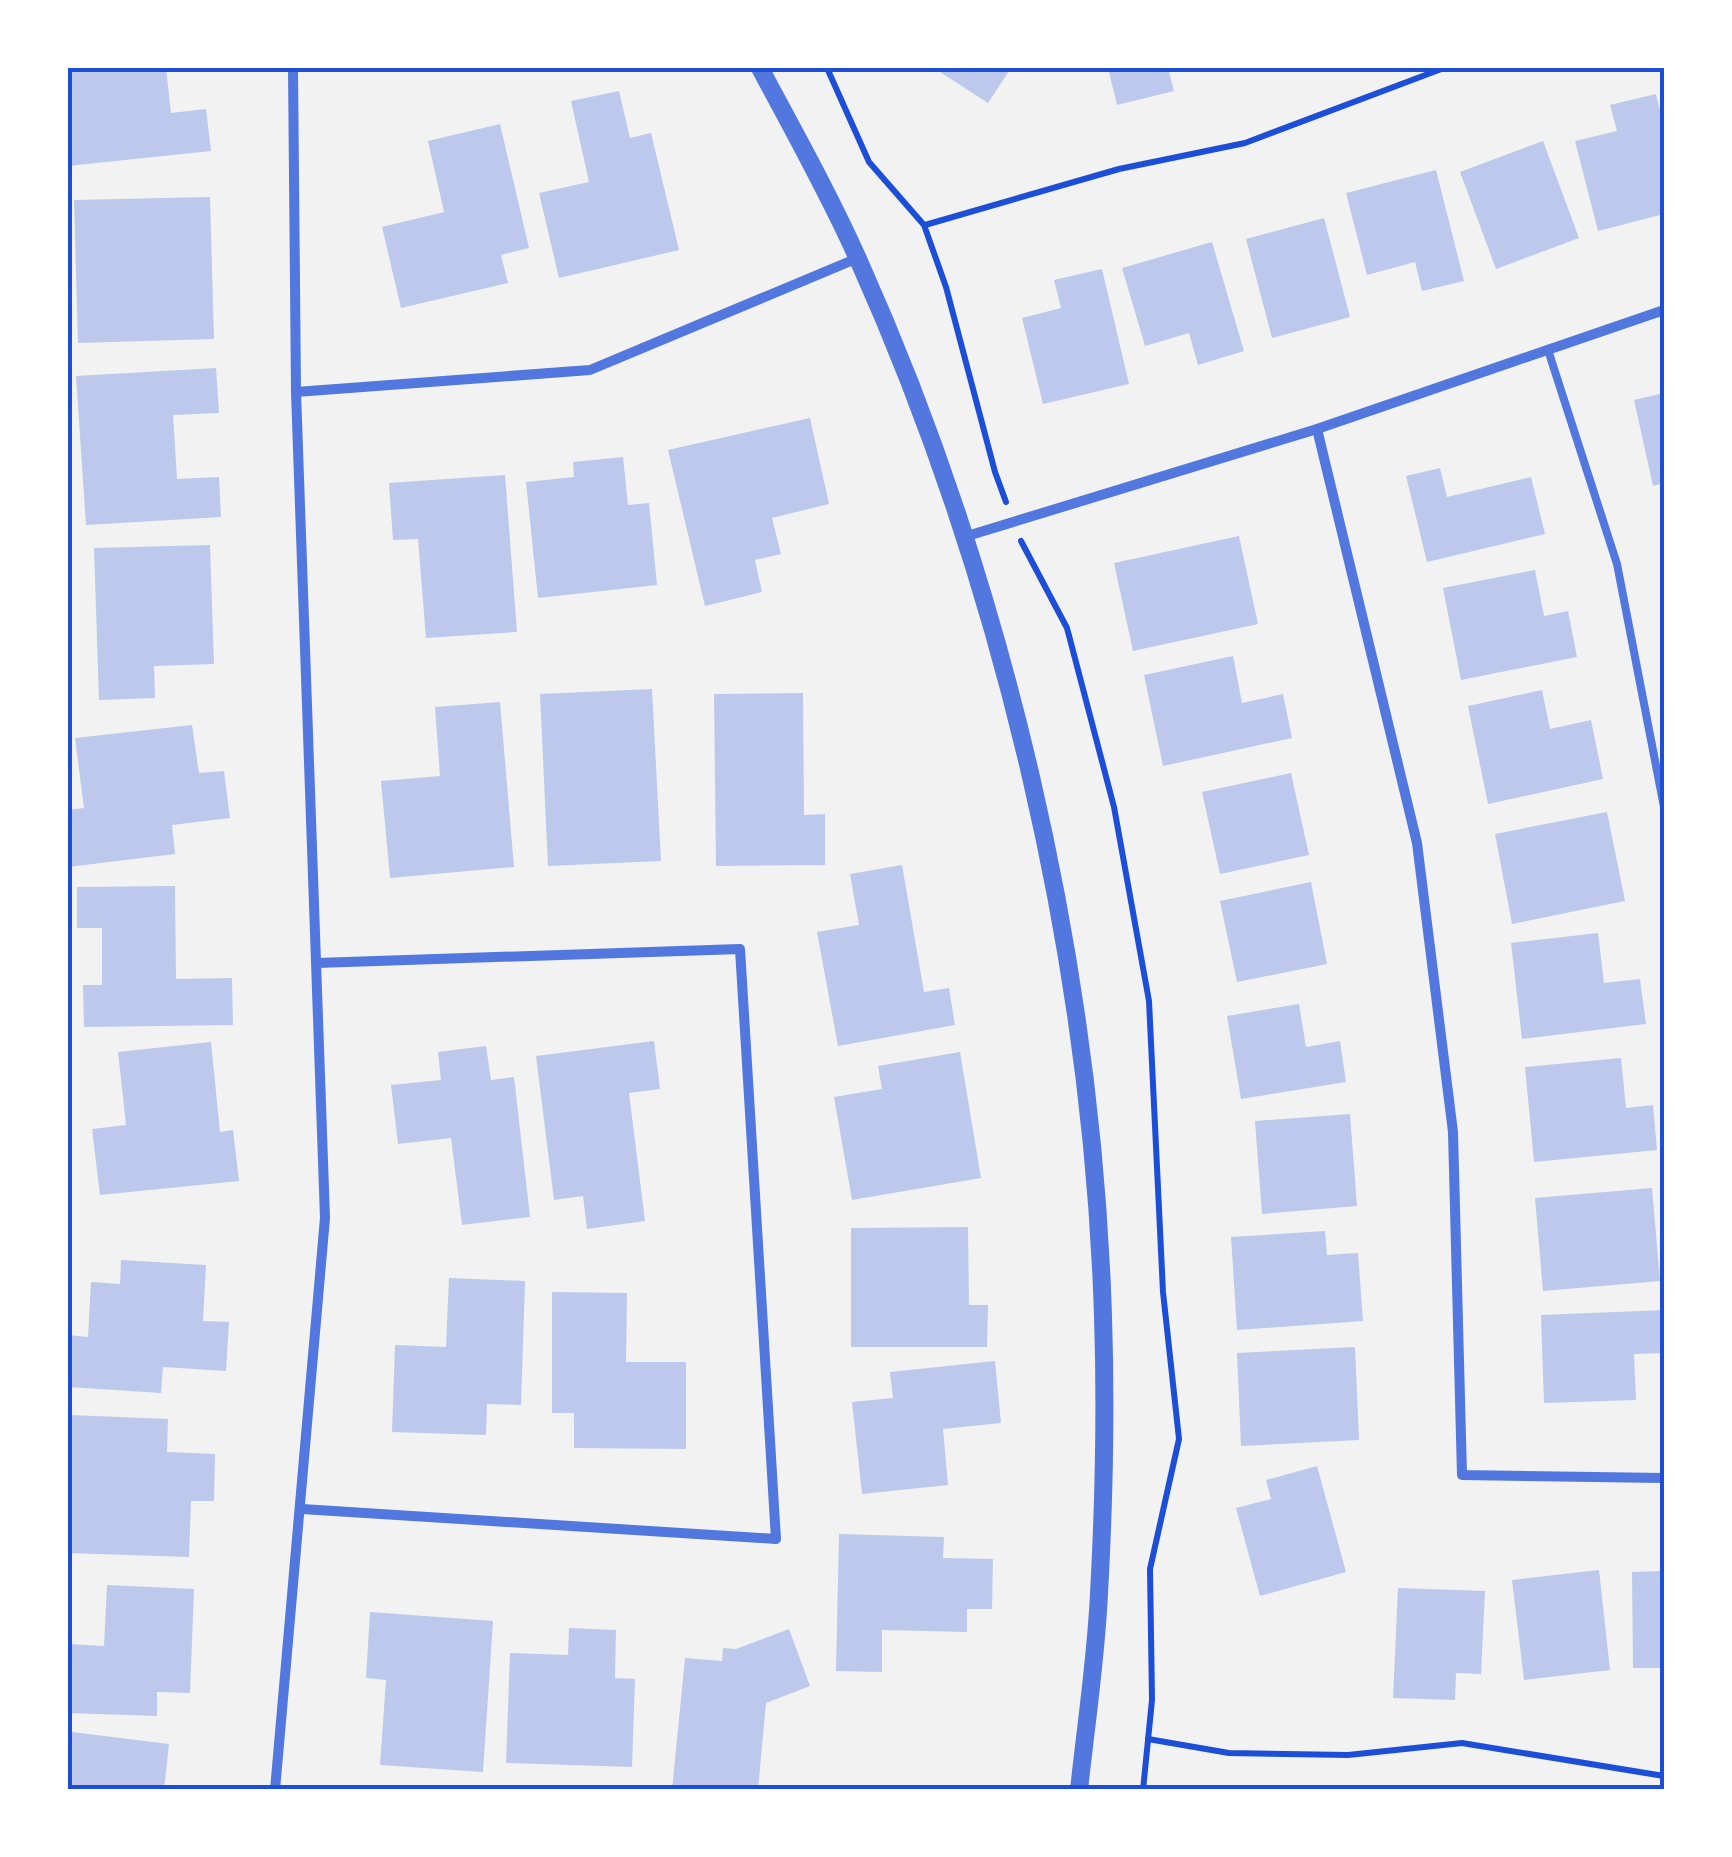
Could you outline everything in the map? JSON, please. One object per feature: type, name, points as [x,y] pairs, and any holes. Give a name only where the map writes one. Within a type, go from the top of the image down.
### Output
[{"type":"street","points":[[275,1790],[325,1218],[296,392],[293,68]]},
{"type":"street","points":[[760,68],[858,258],[915,400],[964,536],[1015,715],[1051,864],[1094,1164],[1103,1316],[1099,1596],[1079,1790]]},
{"type":"street","points":[[296,392],[590,370],[858,258]]},
{"type":"street","points":[[964,536],[1317,429],[1664,310]]},
{"type":"street","points":[[1317,429],[1418,843],[1453,1132],[1462,1475],[1664,1478]]},
{"type":"street","points":[[302,1509],[776,1539],[740,949],[318,963]]},
{"type":"lane","points":[[1548,350],[1617,564],[1664,807]]},
{"type":"path","points":[[924,225],[1119,169],[1244,142],[1444,68]]},
{"type":"path","points":[[1148,1739],[1229,1754],[1348,1755],[1462,1742],[1664,1776]]},
{"type":"building","points":[[68,68],[166,68],[171,113],[206,109],[211,151],[68,166]]},
{"type":"building","points":[[934,68],[1011,68],[988,103]]},
{"type":"building","points":[[1108,68],[1168,68],[1174,91],[1117,105]]},
{"type":"building","points":[[619,91],[630,138],[651,133],[679,250],[559,278],[539,193],[589,182],[571,101]]},
{"type":"building","points":[[1656,94],[1664,128],[1664,214],[1598,231],[1575,141],[1617,131],[1610,105]]},
{"type":"building","points":[[500,124],[529,248],[501,255],[508,283],[401,308],[382,227],[444,212],[428,141]]},
{"type":"building","points":[[1543,141],[1579,238],[1496,269],[1460,172]]},
{"type":"building","points":[[1436,170],[1464,281],[1422,291],[1415,262],[1367,275],[1346,193]]},
{"type":"building","points":[[210,197],[214,339],[78,343],[74,200]]},
{"type":"building","points":[[1324,218],[1350,317],[1272,338],[1246,239]]},
{"type":"building","points":[[1212,242],[1244,351],[1198,365],[1189,333],[1145,346],[1122,268]]},
{"type":"building","points":[[1102,269],[1129,384],[1043,404],[1022,318],[1061,308],[1054,280]]},
{"type":"building","points":[[216,368],[219,413],[173,415],[177,479],[219,477],[221,517],[86,525],[76,376]]},
{"type":"building","points":[[1664,393],[1664,483],[1653,486],[1634,400]]},
{"type":"building","points":[[810,418],[829,504],[772,518],[781,554],[755,560],[762,592],[705,606],[668,450]]},
{"type":"building","points":[[623,457],[628,505],[649,503],[657,585],[538,598],[526,482],[574,477],[573,462]]},
{"type":"building","points":[[1440,468],[1447,497],[1531,477],[1545,534],[1427,562],[1406,476]]},
{"type":"building","points":[[505,475],[517,632],[426,638],[418,539],[393,540],[389,483]]},
{"type":"building","points":[[1239,536],[1258,624],[1133,651],[1114,563]]},
{"type":"building","points":[[210,545],[214,664],[154,666],[155,698],[99,700],[94,548]]},
{"type":"building","points":[[1535,570],[1544,616],[1568,611],[1577,657],[1461,680],[1443,588]]},
{"type":"building","points":[[1233,656],[1242,703],[1283,694],[1292,738],[1163,766],[1144,675]]},
{"type":"building","points":[[652,689],[661,861],[548,866],[540,694]]},
{"type":"building","points":[[1542,690],[1550,729],[1591,720],[1603,779],[1488,804],[1468,706]]},
{"type":"building","points":[[803,693],[804,815],[825,814],[825,865],[716,866],[714,694]]},
{"type":"building","points":[[500,702],[514,867],[390,878],[381,781],[440,776],[435,707]]},
{"type":"building","points":[[192,725],[199,773],[224,771],[230,818],[172,825],[175,854],[68,867],[68,810],[84,808],[75,738]]},
{"type":"building","points":[[1291,773],[1309,855],[1220,874],[1202,792]]},
{"type":"building","points":[[1607,812],[1625,901],[1512,924],[1495,834]]},
{"type":"building","points":[[902,865],[924,992],[949,988],[955,1025],[838,1046],[817,932],[859,925],[850,874]]},
{"type":"building","points":[[1311,882],[1327,964],[1237,982],[1220,901]]},
{"type":"building","points":[[175,886],[176,979],[232,978],[233,1025],[84,1027],[83,985],[102,985],[102,928],[77,928],[77,887]]},
{"type":"building","points":[[1598,933],[1604,983],[1640,979],[1646,1024],[1522,1039],[1511,943]]},
{"type":"building","points":[[1299,1004],[1306,1047],[1340,1041],[1346,1082],[1241,1099],[1227,1016]]},
{"type":"building","points":[[654,1041],[660,1089],[629,1093],[645,1221],[587,1229],[583,1196],[554,1200],[536,1056]]},
{"type":"building","points":[[211,1042],[220,1132],[233,1130],[239,1181],[100,1195],[92,1129],[126,1125],[118,1052]]},
{"type":"building","points":[[486,1046],[491,1080],[514,1077],[530,1217],[462,1225],[451,1138],[398,1144],[391,1085],[441,1080],[438,1052]]},
{"type":"building","points":[[960,1052],[981,1178],[852,1200],[834,1097],[882,1089],[878,1066]]},
{"type":"building","points":[[1621,1058],[1626,1108],[1653,1105],[1657,1150],[1534,1162],[1525,1067]]},
{"type":"building","points":[[1350,1114],[1357,1206],[1262,1214],[1255,1121]]},
{"type":"building","points":[[1652,1188],[1660,1281],[1543,1291],[1535,1198]]},
{"type":"building","points":[[968,1227],[969,1305],[988,1305],[987,1347],[851,1347],[851,1228]]},
{"type":"building","points":[[1325,1231],[1327,1255],[1358,1253],[1363,1321],[1237,1330],[1231,1237]]},
{"type":"building","points":[[121,1260],[206,1265],[203,1321],[229,1322],[226,1371],[163,1367],[161,1393],[68,1387],[68,1335],[88,1337],[91,1282],[120,1284]]},
{"type":"building","points":[[449,1278],[525,1281],[521,1405],[487,1404],[486,1435],[392,1432],[395,1345],[446,1347]]},
{"type":"building","points":[[552,1292],[627,1293],[626,1362],[686,1362],[686,1449],[574,1448],[574,1413],[552,1413]]},
{"type":"building","points":[[1664,1310],[1664,1353],[1634,1354],[1636,1400],[1544,1403],[1541,1315]]},
{"type":"building","points":[[1355,1347],[1359,1440],[1241,1446],[1237,1353]]},
{"type":"building","points":[[995,1361],[1001,1423],[943,1429],[948,1485],[862,1494],[852,1402],[893,1398],[890,1372]]},
{"type":"building","points":[[70,1415],[168,1419],[167,1452],[215,1454],[214,1501],[191,1501],[189,1557],[68,1553]]},
{"type":"building","points":[[1317,1466],[1346,1572],[1260,1596],[1236,1508],[1271,1499],[1266,1480]]},
{"type":"building","points":[[839,1534],[944,1537],[943,1558],[993,1559],[992,1609],[967,1609],[967,1632],[882,1630],[882,1672],[836,1671]]},
{"type":"building","points":[[1599,1570],[1610,1670],[1524,1680],[1512,1580]]},
{"type":"building","points":[[1664,1571],[1664,1668],[1633,1668],[1632,1572]]},
{"type":"building","points":[[107,1585],[194,1589],[190,1693],[157,1692],[157,1716],[68,1713],[68,1644],[104,1646]]},
{"type":"building","points":[[1398,1588],[1485,1591],[1481,1674],[1456,1673],[1455,1700],[1393,1698]]},
{"type":"building","points":[[370,1612],[493,1621],[483,1772],[380,1765],[386,1680],[366,1678]]},
{"type":"building","points":[[569,1628],[616,1630],[615,1678],[635,1679],[632,1767],[506,1763],[510,1653],[568,1655]]},
{"type":"building","points":[[789,1629],[810,1686],[766,1703],[758,1790],[672,1790],[685,1658],[722,1661],[723,1648],[736,1649]]},
{"type":"building","points":[[72,1732],[169,1744],[164,1790],[68,1790]]}]
